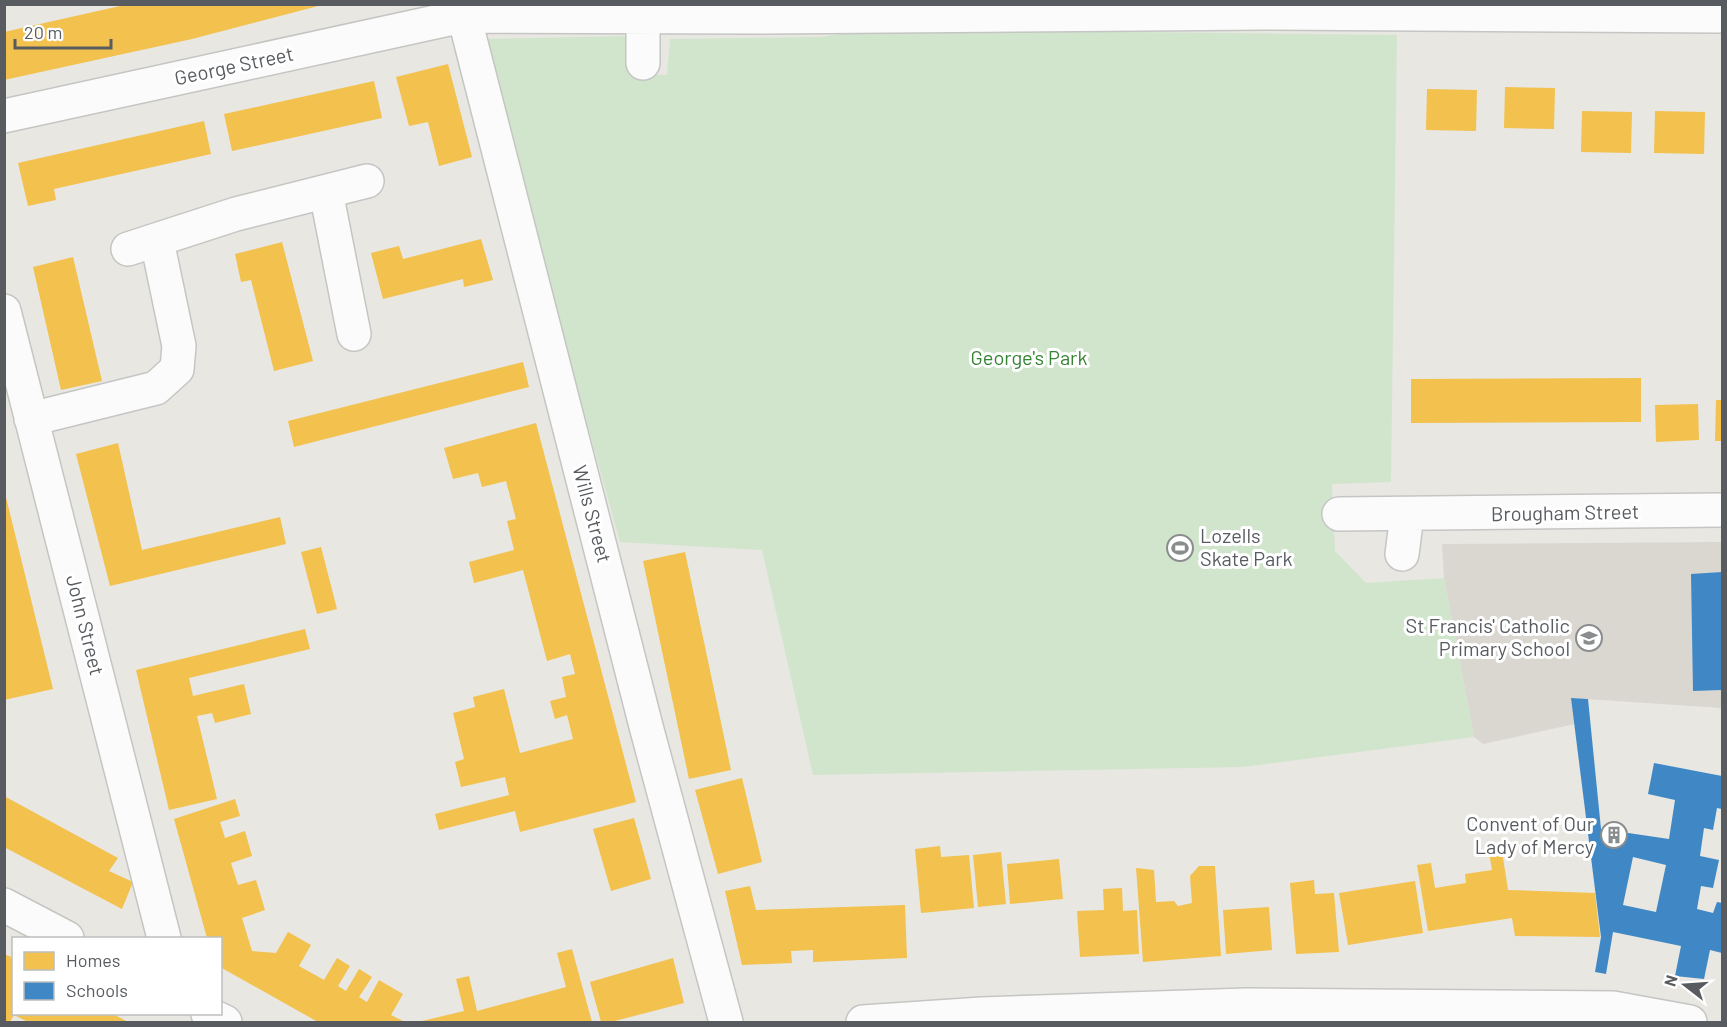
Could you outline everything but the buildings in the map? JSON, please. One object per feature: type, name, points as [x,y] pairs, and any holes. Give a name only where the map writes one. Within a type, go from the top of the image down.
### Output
[{"type":"street","name":"George Street","points":[[4,116],[462,10],[643,16],[759,11],[954,9],[1540,9],[1722,16]]},
{"type":"street","name":"Wills Street","points":[[462,10],[646,730],[726,1023]]},
{"type":"street","points":[[643,16],[643,63]]},
{"type":"street","points":[[31,419],[156,388],[177,369],[179,346],[142,245],[236,214],[367,180]]},
{"type":"street","points":[[326,192],[354,334]]},
{"type":"street","name":"John Street","points":[[4,311],[163,937]]},
{"type":"street","name":"Brougham Street","points":[[1339,514],[1722,510]]},
{"type":"street","points":[[1402,554],[1407,515]]},
{"type":"street","points":[[4,905],[63,937]]},
{"type":"street","points":[[863,1023],[994,1014],[1246,1005],[1318,1014],[1613,1008],[1690,1023]]},
{"type":"street","points":[[210,1015],[225,1023]]},
{"type":"shaded area","name":"St Francis' Catholic Primary School","points":[[1722,542],[1722,708],[1571,698],[1575,724],[1483,744],[1474,737],[1444,578],[1442,544]]},
{"type":"green space","name":"George's Park","points":[[869,29],[1397,35],[1391,482],[1332,484],[1335,551],[1366,583],[1444,578],[1474,737],[1243,767],[813,775],[762,550],[620,542],[480,39],[626,36],[629,75],[667,75],[670,39],[821,37]]},
{"type":"place","name":"Lozells Skate Park","points":[[1180,548]]},
{"type":"place","name":"St Francis' Catholic Primary School","points":[[1589,638]]},
{"type":"place","name":"Convent of Our Lady of Mercy","points":[[1614,835]]}]
